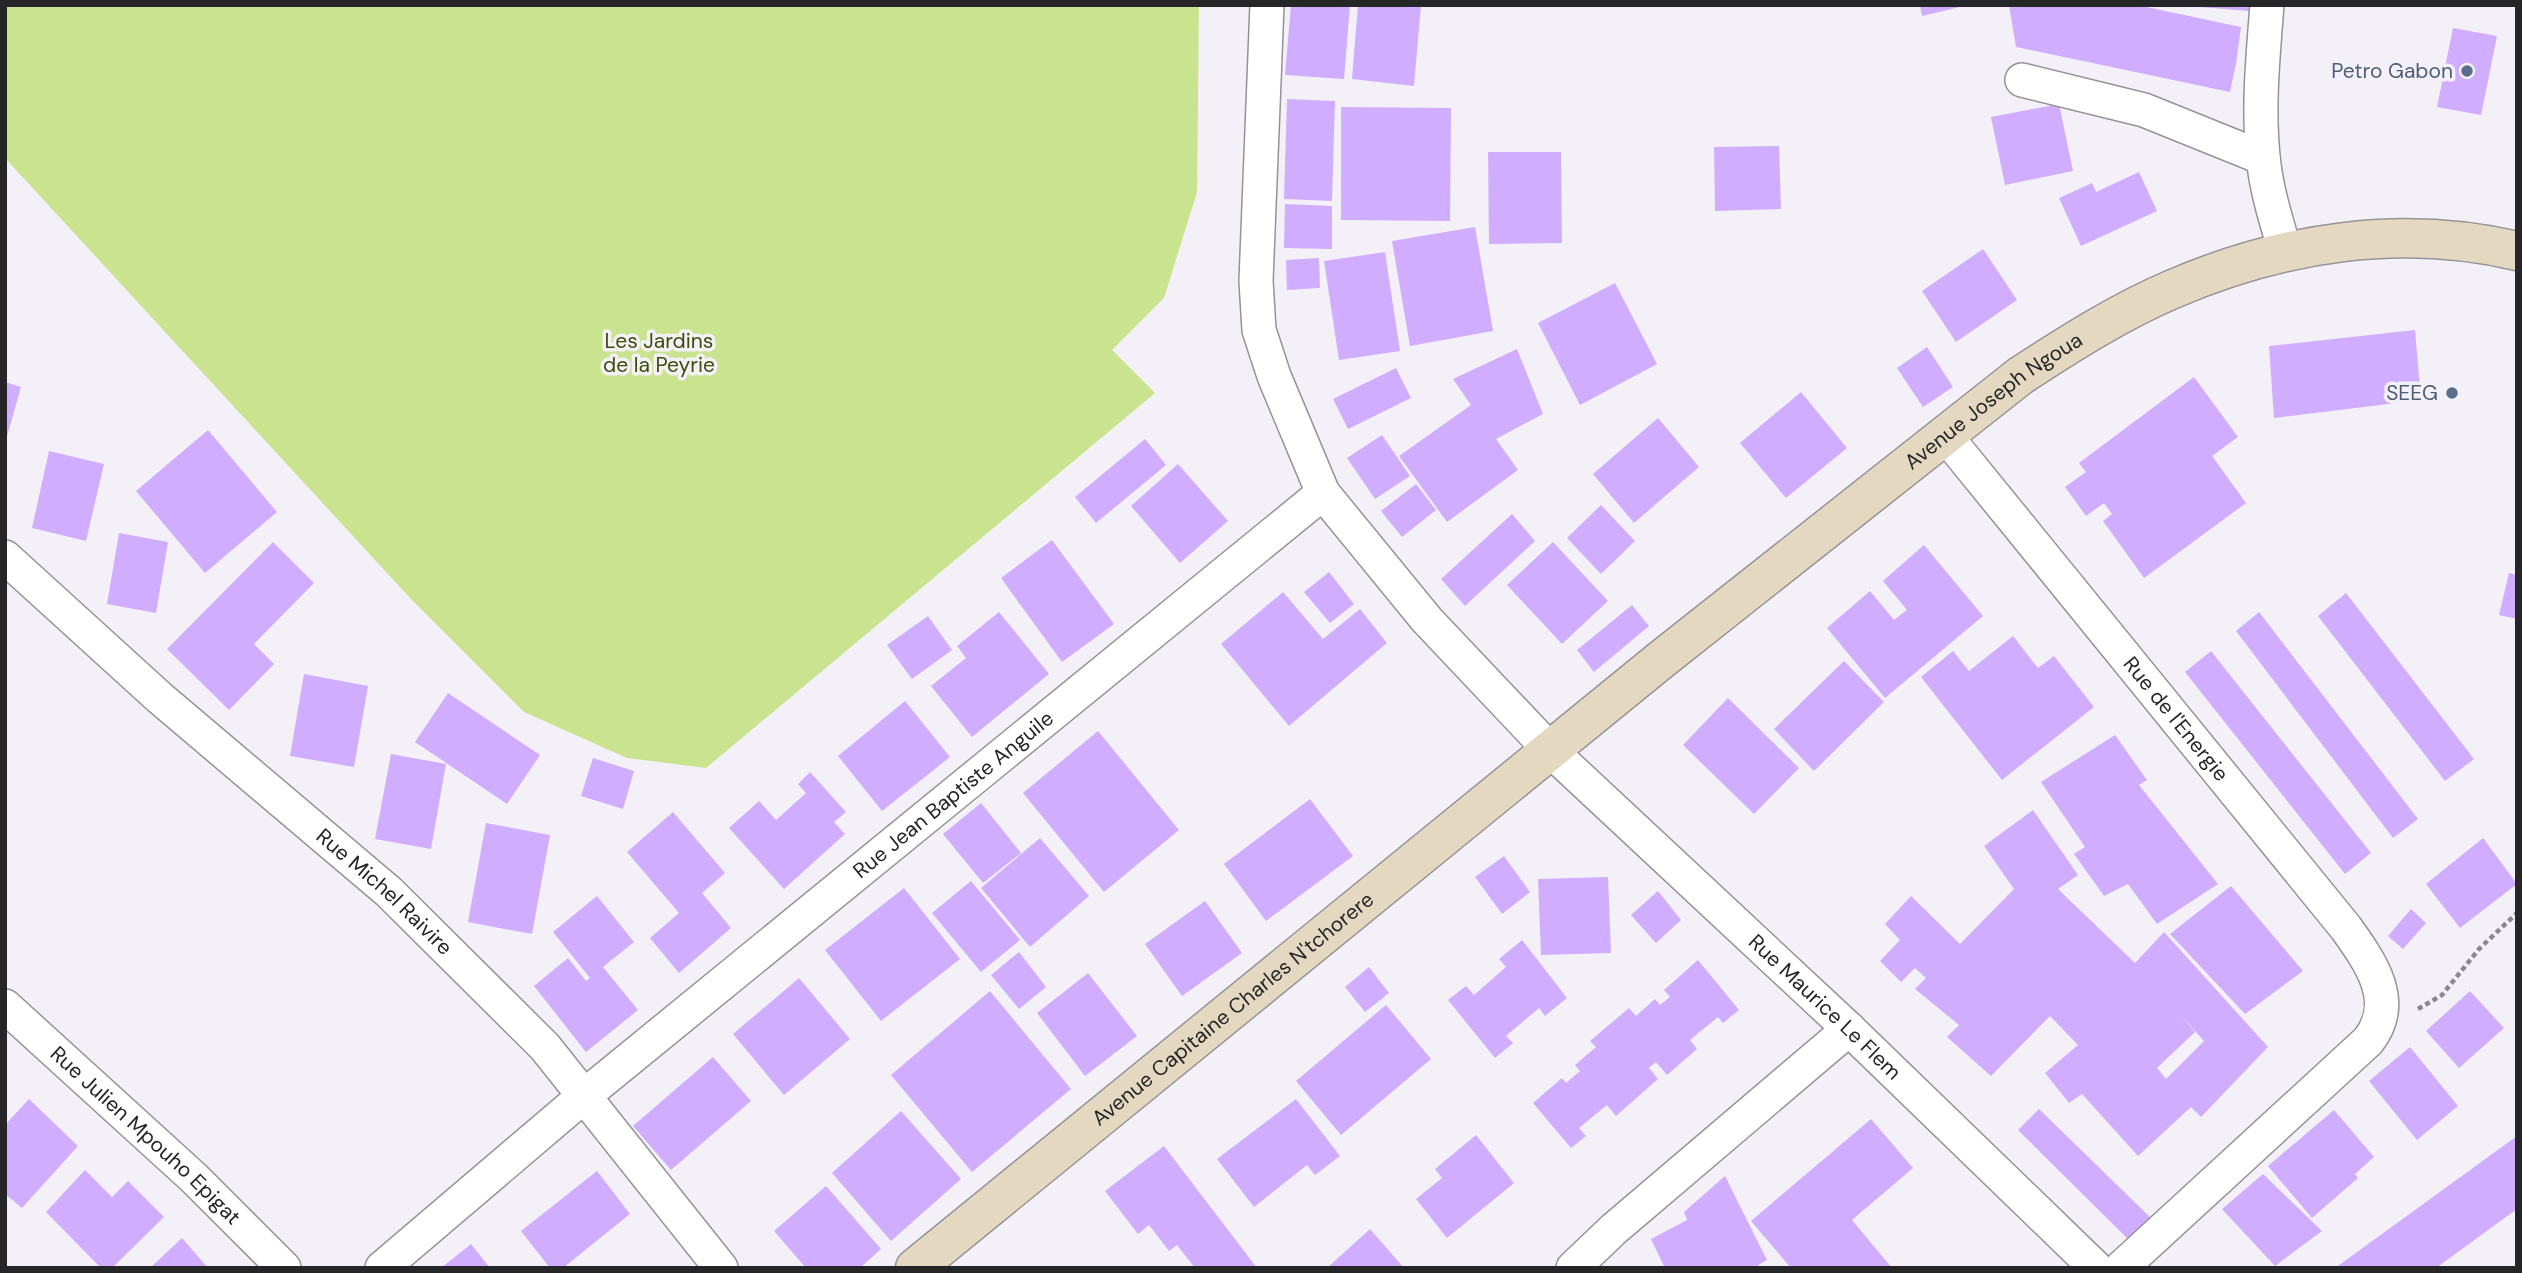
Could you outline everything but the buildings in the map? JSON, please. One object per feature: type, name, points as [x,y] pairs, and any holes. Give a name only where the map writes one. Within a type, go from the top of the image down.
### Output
[{"type":"main road","name":"Avenue Joseph Ngoua","points":[[1550,750],[2020,376],[2116,317],[2173,289],[2285,251],[2387,238],[2427,238],[2517,251]]},
{"type":"main road","name":"Avenue Capitaine Charles N'tchorere","points":[[915,1268],[1550,750]]},
{"type":"street","name":"Rue Maurice Le Flem","points":[[1267,5],[1256,281],[1259,330],[1273,376],[1323,493],[1427,620],[1550,750],[1849,1029],[2096,1268]]},
{"type":"street","points":[[2267,5],[2260,100],[2263,158],[2269,195],[2285,251]]},
{"type":"street","points":[[2022,80],[2144,110],[2263,158]]},
{"type":"street","name":"Rue de l'Energie","points":[[1945,435],[2346,928],[2362,950],[2381,990],[2383,1015]]},
{"type":"street","name":"Rue Jean Baptiste Anguile","points":[[382,1268],[584,1096],[1323,493]]},
{"type":"street","name":"Rue Michel Raivire","points":[[5,557],[160,698],[389,892],[545,1047],[720,1268]]},
{"type":"street","name":"Rue Julien Mpouho Epigat","points":[[5,1006],[194,1178],[284,1268]]},
{"type":"street","points":[[2120,1268],[2368,1041],[2377,1030],[2383,1015]]},
{"type":"street","points":[[1573,1268],[1605,1255],[1849,1029]]},
{"type":"path","points":[[2383,1015],[2409,1013],[2442,995],[2479,949],[2517,913]]},
{"type":"green space","name":"Les Jardins de la Peyrie","points":[[5,5],[1199,5],[1197,192],[1164,298],[1112,350],[1155,393],[706,768],[627,758],[524,712],[410,598],[5,158]]},
{"type":"place","name":"Petro Gabon","points":[[2467,71]]},
{"type":"place","name":"SEEG","points":[[2452,393]]}]
